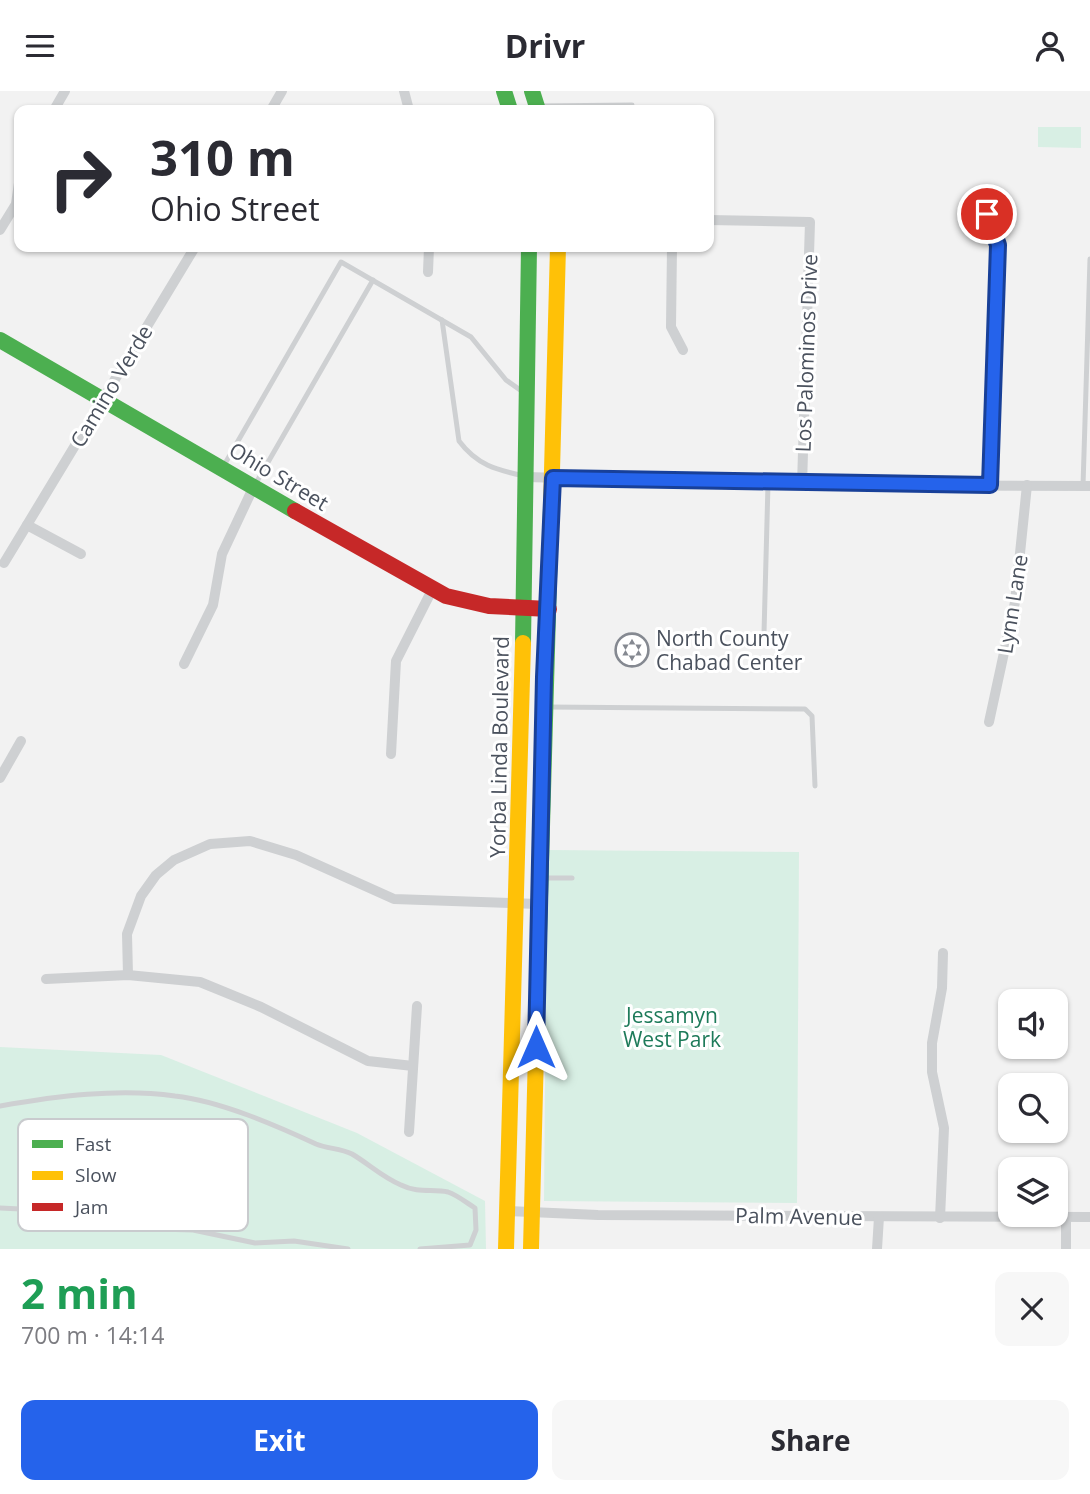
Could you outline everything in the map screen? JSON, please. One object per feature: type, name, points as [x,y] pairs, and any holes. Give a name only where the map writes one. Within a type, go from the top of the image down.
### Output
[{"type":"main road","name":"Yorba Linda Boulevard","points":[[506,1249],[529,395],[529,252]]},
{"type":"main road","name":"Yorba Linda Boulevard","points":[[531,1249],[558,252]]},
{"type":"main road","name":"Ohio Street","points":[[0,341],[223,467],[432,590],[453,600],[481,607],[549,609]]},
{"type":"street","points":[[0,230],[14,207]]},
{"type":"street","points":[[987,214],[998,245],[990,485]]},
{"type":"street","name":"Los Palominos Drive","points":[[714,220],[810,222],[802,485]]},
{"type":"street","name":"Camino Verde","points":[[4,563],[192,252]]},
{"type":"street","points":[[428,272],[429,252]]},
{"type":"street","points":[[672,252],[671,327],[682,350]]},
{"type":"street","points":[[527,477],[802,485],[1087,486]]},
{"type":"street","name":"Lynn Lane","points":[[989,722],[1016,602],[1027,485]]},
{"type":"street","points":[[184,664],[213,605],[222,554],[254,486]]},
{"type":"street","points":[[27,525],[82,554]]},
{"type":"street","points":[[391,754],[396,661],[432,590]]},
{"type":"street","points":[[0,778],[22,741]]},
{"type":"street","points":[[128,975],[127,934],[141,896],[156,875],[174,860],[209,844],[250,841],[296,855],[394,899],[539,904]]},
{"type":"street","points":[[940,1217],[944,1128],[932,1072],[932,1043],[942,988],[943,953]]},
{"type":"street","points":[[46,979],[128,975],[200,982],[261,1007],[368,1061],[413,1066]]},
{"type":"street","points":[[410,1132],[417,1006]]},
{"type":"street","name":"Palm Avenue","points":[[508,1211],[598,1215],[998,1217]]},
{"type":"street","points":[[877,1249],[879,1217]]},
{"type":"street","name":"Palm Avenue","points":[[1068,1217],[1090,1217]]},
{"type":"street","points":[[1066,1227],[1066,1249]]},
{"type":"lane","points":[[536,102],[632,105]]},
{"type":"lane","points":[[1087,486],[1090,259]]},
{"type":"lane","points":[[223,467],[341,262],[471,337],[506,380],[529,395]]},
{"type":"lane","points":[[254,486],[373,280]]},
{"type":"lane","points":[[442,320],[459,441],[471,457],[483,465],[527,477]]},
{"type":"lane","points":[[764,633],[768,484]]},
{"type":"lane","points":[[544,707],[805,709],[812,716],[815,786]]},
{"type":"lane","points":[[540,878],[572,878]]},
{"type":"lane","points":[[0,1106],[38,1099],[146,1093],[178,1096],[207,1103],[290,1132],[325,1148],[341,1149],[381,1176],[407,1188],[429,1193],[447,1191],[475,1208],[476,1230],[470,1245],[420,1249]]},
{"type":"lane","points":[[0,1208],[18,1209]]},
{"type":"lane","points":[[198,1231],[255,1243],[294,1241],[348,1249]]},
{"type":"green space","points":[[1038,127],[1081,127],[1081,148],[1038,147]]},
{"type":"green space","name":"Jessamyn West Park","points":[[547,850],[799,852],[797,1203],[544,1201]]},
{"type":"green space","points":[[0,1047],[161,1055],[357,1133],[485,1201],[486,1249],[0,1249]]},
{"type":"traffic: fast","points":[[504,91],[508,105]]},
{"type":"traffic: fast","points":[[532,91],[536,105]]},
{"type":"traffic: fast","points":[[523,643],[529,252]]},
{"type":"traffic: fast","points":[[0,340],[295,511]]},
{"type":"traffic: fast","points":[[539,933],[551,508]]},
{"type":"traffic: slow","points":[[551,508],[558,252]]},
{"type":"traffic: slow","points":[[506,1249],[523,643]]},
{"type":"traffic: slow","points":[[531,1249],[539,933]]},
{"type":"traffic: jam","points":[[295,511],[446,596],[489,606],[549,609]]},
{"type":"place","name":"North County Chabad Center","points":[[632,650]]},
{"type":"route","points":[[536,1047],[544,677],[553,478],[802,485],[990,485],[998,245],[987,214]]}]
